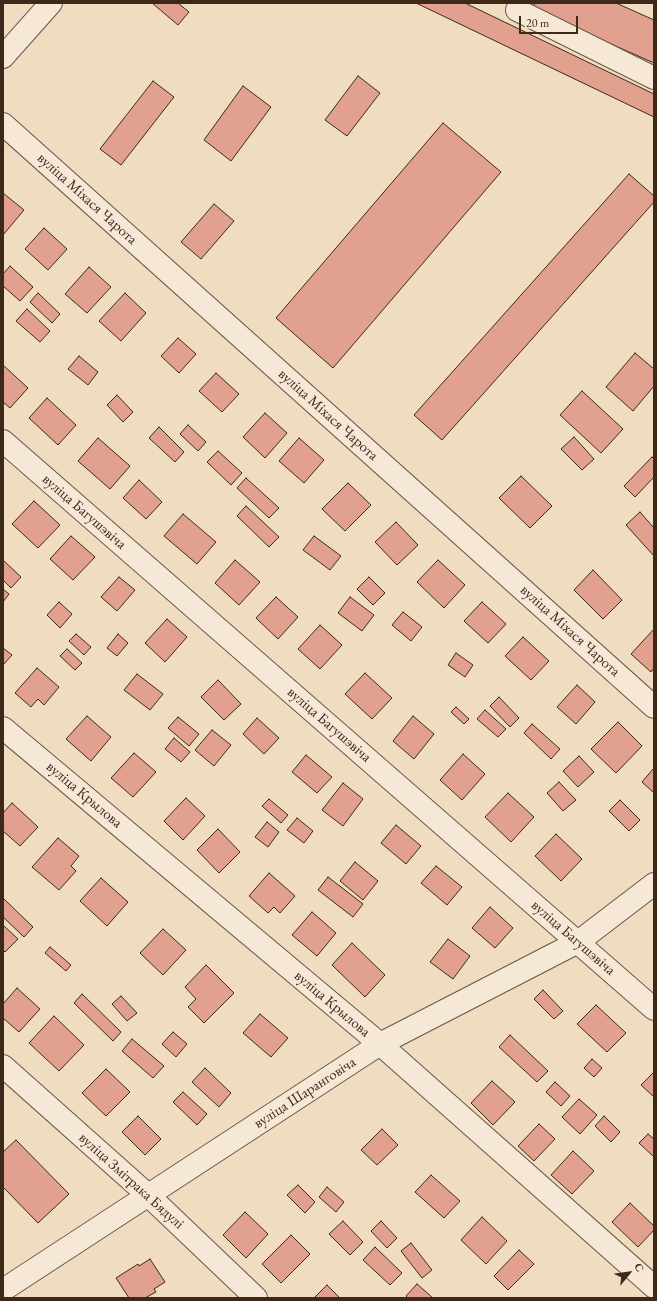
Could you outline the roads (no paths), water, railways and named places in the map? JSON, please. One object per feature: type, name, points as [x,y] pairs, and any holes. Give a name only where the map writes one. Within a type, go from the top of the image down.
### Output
[{"type":"street","points":[[3,57],[51,3]]},
{"type":"street","points":[[513,5],[654,78]]},
{"type":"street","name":"вуліца Міхася Чарота","points":[[3,124],[654,707]]},
{"type":"street","name":"вуліца Багушэвіча","points":[[3,441],[654,1009]]},
{"type":"street","name":"вуліца Крылова","points":[[3,728],[380,1044],[654,1287]]},
{"type":"street","name":"вуліца Шаранговіча","points":[[3,1290],[380,1044],[578,942],[654,884]]},
{"type":"street","name":"вуліца Змітрака Бядулі","points":[[3,1066],[149,1196],[256,1298]]}]
